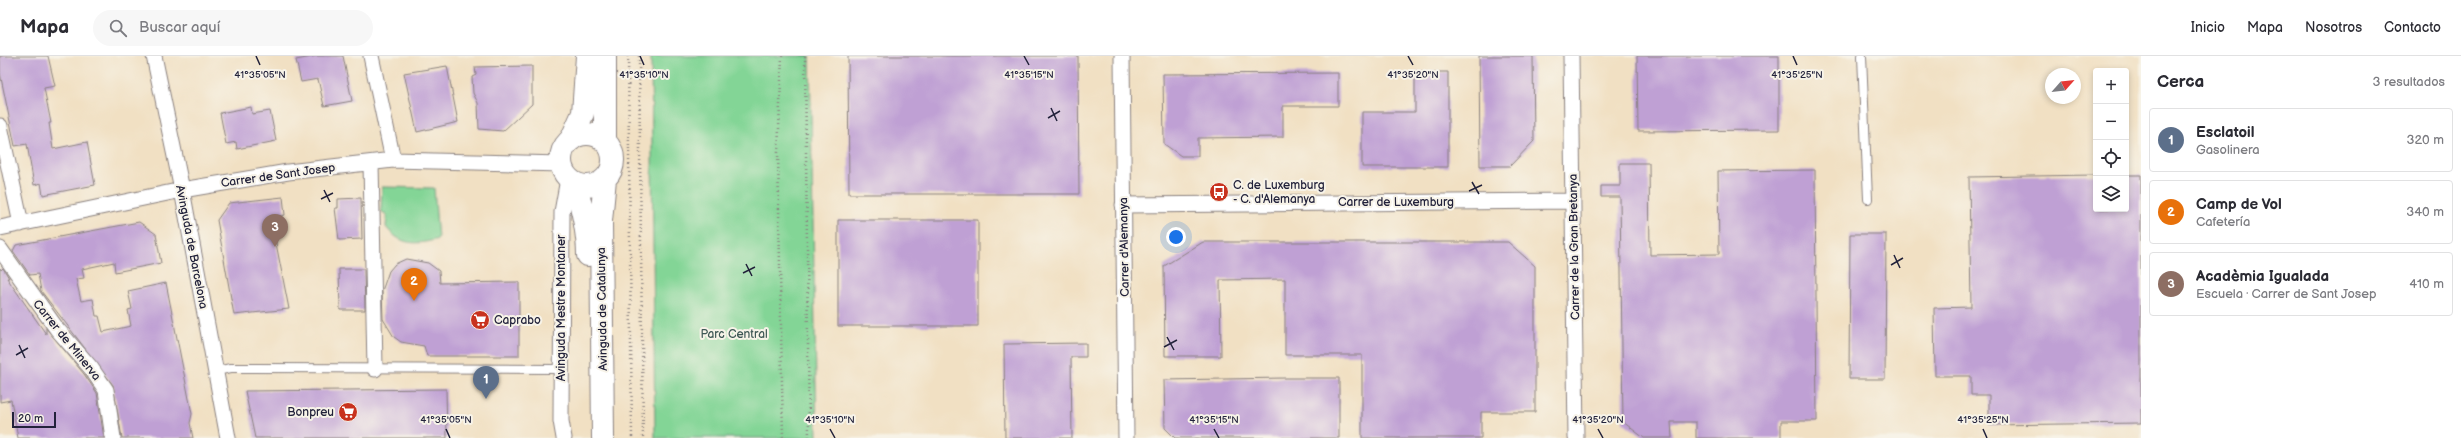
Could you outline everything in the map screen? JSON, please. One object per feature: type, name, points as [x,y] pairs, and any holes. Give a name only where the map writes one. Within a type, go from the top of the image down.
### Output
[{"type":"street","name":"Avinguda de Barcelona","points":[[154,56],[182,190],[228,438]]},
{"type":"street","points":[[371,56],[393,160]]},
{"type":"street","points":[[576,56],[586,82]]},
{"type":"street","points":[[571,140],[583,113],[587,56]]},
{"type":"street","points":[[605,56],[605,142]]},
{"type":"street","name":"Carrer d'Alemanya","points":[[1122,56],[1126,438]]},
{"type":"street","name":"Carrer de la Gran Bretanya","points":[[1571,56],[1576,438]]},
{"type":"street","points":[[0,126],[21,224]]},
{"type":"street","points":[[592,135],[605,142],[609,148],[613,161],[612,168],[605,179],[591,186],[568,175],[565,146],[571,140],[578,136],[592,135]]},
{"type":"street","name":"Carrer de Sant Josep","points":[[0,228],[182,190],[288,172],[393,160],[568,175]]},
{"type":"street","points":[[371,163],[375,368]]},
{"type":"street","name":"Avinguda Mestre Montaner","points":[[564,438],[561,369],[562,212],[568,175]]},
{"type":"street","name":"Avinguda de Catalunya","points":[[568,175],[588,239],[589,438]]},
{"type":"street","name":"Avinguda de Catalunya","points":[[603,438],[601,221],[605,179]]},
{"type":"street","name":"Carrer de Luxemburg","points":[[1123,205],[1573,201]]},
{"type":"street","name":"Carrer de Minerva","points":[[0,249],[57,329],[91,368],[106,390],[113,438]]},
{"type":"lane","points":[[1862,56],[1868,199]]},
{"type":"lane","points":[[216,371],[231,368],[561,369]]},
{"type":"path","points":[[628,56],[632,438]]},
{"type":"path","points":[[639,56],[643,438]]},
{"type":"path","points":[[782,56],[778,152],[783,438]]},
{"type":"path","points":[[805,56],[809,438]]},
{"type":"green space","name":"Parc Central","points":[[651,56],[810,56],[817,438],[655,438]]},
{"type":"green space","points":[[382,187],[434,188],[438,239],[416,243],[404,241],[392,233],[386,227],[387,215],[381,211]]},
{"type":"building","points":[[0,56],[48,56],[55,86],[44,88],[51,123],[49,123],[53,149],[87,142],[95,185],[43,195],[41,183],[34,185],[27,144],[15,146],[0,73]]},
{"type":"building","points":[[317,56],[343,56],[352,101],[324,106],[318,79],[301,82],[296,60]]},
{"type":"building","points":[[848,56],[1078,56],[1079,194],[849,194]]},
{"type":"building","points":[[1479,56],[1533,56],[1534,141],[1510,166],[1480,166]]},
{"type":"building","points":[[1637,56],[1779,56],[1779,130],[1638,131]]},
{"type":"building","points":[[447,66],[458,122],[417,132],[404,73]]},
{"type":"building","points":[[532,66],[532,104],[503,131],[479,129],[478,103],[473,93],[472,77],[476,75],[475,67]]},
{"type":"building","points":[[1415,72],[1448,72],[1448,167],[1362,167],[1362,112],[1415,112]]},
{"type":"building","points":[[1338,73],[1338,106],[1283,106],[1283,137],[1198,138],[1198,156],[1181,156],[1164,144],[1163,74]]},
{"type":"building","points":[[251,107],[252,114],[270,111],[276,141],[237,149],[236,142],[226,144],[220,113]]},
{"type":"building","points":[[1620,163],[1649,163],[1650,255],[1719,254],[1718,171],[1815,170],[1817,421],[1781,421],[1781,438],[1696,438],[1696,422],[1671,422],[1672,438],[1644,438],[1623,422],[1620,197],[1601,197],[1601,186],[1620,186]]},
{"type":"building","points":[[2093,175],[2093,212],[2129,212],[2129,175],[2141,175],[2141,423],[1989,425],[1989,395],[1971,395],[1971,376],[1935,376],[1934,308],[1971,307],[1969,177]]},
{"type":"building","points":[[283,197],[285,215],[271,218],[289,309],[234,315],[217,220],[229,203]]},
{"type":"building","points":[[361,198],[362,239],[339,240],[335,208],[338,208],[338,199]]},
{"type":"building","points":[[838,220],[978,220],[978,326],[838,326]]},
{"type":"building","points":[[139,222],[156,234],[161,263],[115,272],[114,262],[82,269],[84,278],[76,279],[81,301],[93,299],[96,316],[99,316],[103,332],[131,326],[128,310],[132,309],[128,291],[166,283],[192,414],[190,423],[193,438],[122,438],[113,385],[41,291],[38,274],[30,275],[13,251],[16,245]]},
{"type":"building","points":[[1850,234],[1886,234],[1885,379],[1849,379]]},
{"type":"building","points":[[1203,242],[1508,242],[1535,266],[1535,412],[1481,412],[1481,438],[1362,438],[1362,355],[1285,355],[1285,279],[1220,280],[1221,356],[1165,356],[1164,266]]},
{"type":"building","points":[[406,259],[428,263],[439,271],[440,283],[519,282],[519,356],[427,356],[424,346],[401,342],[394,337],[383,319],[382,291],[389,271],[395,264]]},
{"type":"building","points":[[0,268],[1,270],[3,268],[9,278],[7,278],[46,334],[46,328],[84,374],[97,393],[104,438],[18,438],[11,400],[0,402]]},
{"type":"building","points":[[339,269],[364,269],[365,310],[340,310]]},
{"type":"building","points":[[1086,343],[1086,357],[1071,357],[1072,438],[1005,438],[1004,344]]},
{"type":"building","points":[[1339,378],[1339,438],[1175,438],[1165,428],[1164,380]]},
{"type":"building","name":"Bonpreu","points":[[446,389],[447,438],[255,438],[245,391]]},
{"type":"place","name":"C. de Luxemburg - C. d'Alemanya","points":[[1219,192]]},
{"type":"place","name":"Acadèmia Igualada","points":[[275,247]]},
{"type":"place","name":"Camp de Vol","points":[[414,301]]},
{"type":"place","name":"Caprabo","points":[[480,320]]},
{"type":"place","name":"Esclatoil","points":[[486,399]]},
{"type":"place","name":"Bonpreu","points":[[348,412]]}]
